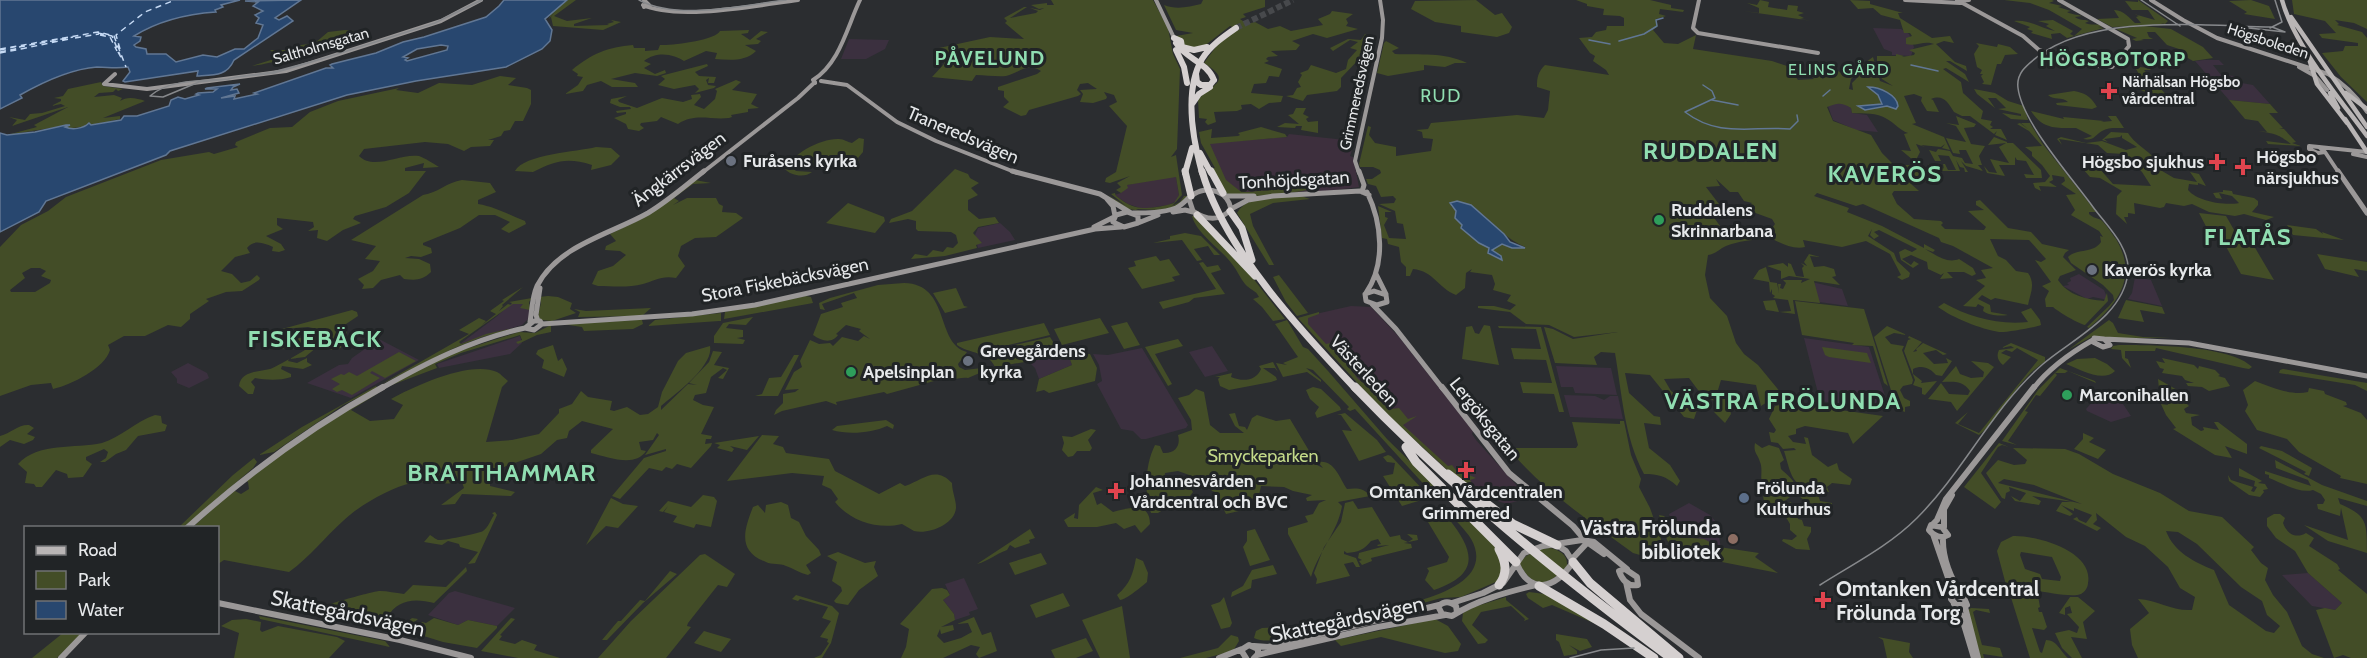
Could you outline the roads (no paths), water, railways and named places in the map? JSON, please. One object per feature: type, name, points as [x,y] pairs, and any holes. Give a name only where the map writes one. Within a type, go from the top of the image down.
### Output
[{"type":"highway","name":"Västerleden","points":[[1406,444],[1323,353],[1252,264],[1214,204],[1194,146],[1192,81],[1214,44],[1235,28],[1207,47],[1194,64],[1187,83],[1194,146],[1200,182],[1210,205],[1255,276],[1319,354],[1406,444],[1467,504],[1663,658]]},
{"type":"highway","points":[[1175,41],[1181,40],[1182,47],[1186,49],[1207,47]]},
{"type":"highway","points":[[1175,41],[1180,51],[1211,72],[1214,80],[1213,85],[1199,94],[1192,104]]},
{"type":"highway","points":[[1175,41],[1187,83]]},
{"type":"highway","points":[[1199,66],[1198,84],[1208,85],[1214,80]]},
{"type":"highway","points":[[1194,146],[1225,195]]},
{"type":"highway","points":[[1193,196],[1185,172],[1194,146]]},
{"type":"highway","points":[[1229,212],[1244,231],[1252,264]]},
{"type":"highway","points":[[1196,214],[1255,276]]},
{"type":"highway","points":[[1406,444],[1513,524],[1557,545]]},
{"type":"highway","points":[[1406,444],[1416,462],[1516,562]]},
{"type":"highway","points":[[1487,534],[1497,546],[1506,564],[1505,576],[1498,585]]},
{"type":"highway","points":[[1572,561],[1590,583],[1680,658]]},
{"type":"highway","name":"Västerleden","points":[[1567,583],[1671,658]]},
{"type":"highway","points":[[1538,586],[1604,624],[1654,658]]},
{"type":"main road","points":[[2284,0],[2286,16],[2367,138]]},
{"type":"main road","points":[[2284,0],[2287,12],[2367,127]]},
{"type":"main road","points":[[2305,47],[2317,84],[2347,123]]},
{"type":"main road","points":[[2334,79],[2351,98],[2367,111]]},
{"type":"main road","points":[[2328,91],[2367,138]]},
{"type":"main road","points":[[2328,91],[2361,152]]},
{"type":"street","name":"Saltholmsgatan","points":[[115,74],[104,84],[145,89],[279,72],[312,64],[439,21],[481,0]]},
{"type":"street","points":[[645,3],[656,10],[687,11],[798,0]]},
{"type":"street","name":"Ängkärrsvägen","points":[[530,322],[536,288],[553,266],[579,247],[634,221],[659,206],[818,81],[838,51],[860,0]]},
{"type":"street","points":[[1156,0],[1175,41]]},
{"type":"street","name":"Grimmeredsvägen","points":[[1363,191],[1364,185],[1355,161],[1382,38],[1383,20],[1380,0]]},
{"type":"street","points":[[1699,0],[1693,28],[1696,33],[1818,53]]},
{"type":"street","points":[[1905,0],[1969,0]]},
{"type":"street","points":[[1916,0],[1948,0]]},
{"type":"street","points":[[1958,1],[2023,36],[2038,49],[2082,65],[2101,68],[2114,66],[2130,41],[2059,0]]},
{"type":"street","name":"Högsboleden","points":[[2150,0],[2167,12],[2230,45],[2328,74],[2348,85],[2361,99],[2367,111]]},
{"type":"street","name":"Högsboleden","points":[[2150,0],[2192,25],[2228,42],[2298,65],[2317,77],[2328,91]]},
{"type":"street","name":"Traneredsvägen","points":[[818,81],[848,85],[902,125],[936,141],[1018,173],[1104,195],[1132,213]]},
{"type":"street","points":[[2331,162],[2308,147],[2361,152]]},
{"type":"street","points":[[2319,147],[2325,152],[2367,213]]},
{"type":"street","points":[[2314,152],[2361,152]]},
{"type":"street","points":[[1114,216],[1121,213],[1169,210],[1193,196],[1214,190],[1225,195],[1229,212]]},
{"type":"street","points":[[1363,191],[1369,195],[1377,215],[1376,274],[1388,300],[1384,303],[1372,304],[1364,299],[1376,274]]},
{"type":"street","name":"Tonhöjdsgatan","points":[[1225,195],[1238,198],[1363,191]]},
{"type":"street","name":"Tonhöjdsgatan","points":[[1196,214],[1210,218],[1263,197],[1363,191]]},
{"type":"street","points":[[1104,195],[1113,205],[1113,222],[1121,227]]},
{"type":"street","points":[[1132,213],[1139,218],[1138,223],[1181,210],[1196,214],[1193,196]]},
{"type":"street","name":"Stora Fiskebäcksvägen","points":[[1032,243],[1085,230],[1114,216]]},
{"type":"street","name":"Stora Fiskebäcksvägen","points":[[540,322],[648,317],[735,308],[1095,229],[1131,227],[1138,223]]},
{"type":"street","name":"Ängkärrsvägen","points":[[540,322],[536,315],[538,293],[543,280],[553,266]]},
{"type":"street","points":[[1366,293],[1374,291],[1386,295]]},
{"type":"street","name":"Lergöksgatan","points":[[1384,303],[1383,310],[1389,322]]},
{"type":"street","name":"Lergöksgatan","points":[[1372,304],[1509,472],[1569,524],[1586,542],[1624,569]]},
{"type":"street","points":[[525,328],[530,322],[540,322]]},
{"type":"street","points":[[189,526],[266,460],[348,406],[458,348],[496,334],[525,328],[534,330],[540,322]]},
{"type":"street","points":[[1976,658],[1961,615],[1951,599],[1954,595],[1929,528],[1937,520],[1948,499],[2040,380],[2079,348],[2096,338],[2180,342],[2367,376]]},
{"type":"street","points":[[2104,339],[2110,345]]},
{"type":"street","points":[[2092,340],[2098,346]]},
{"type":"street","points":[[2079,348],[2168,344],[2235,353]]},
{"type":"street","points":[[1942,508],[1944,527],[1948,533],[1943,537],[1942,546],[1945,558],[1967,602],[1965,607],[1976,658]]},
{"type":"street","name":"Lergöksgatan","points":[[1569,524],[1579,530],[1586,542],[1598,545],[1624,569]]},
{"type":"street","points":[[1932,525],[1944,527]]},
{"type":"street","points":[[1574,542],[1575,531]]},
{"type":"street","points":[[1933,534],[1943,537]]},
{"type":"street","points":[[1586,542],[1562,578],[1548,585],[1538,586],[1522,577],[1516,562],[1530,549],[1586,542]]},
{"type":"street","points":[[1557,545],[1572,561]]},
{"type":"street","points":[[1581,548],[1595,548]]},
{"type":"street","name":"Skattegårdsvägen","points":[[1219,658],[1233,654],[1246,645],[1268,646],[1444,602],[1452,603],[1483,593],[1507,579],[1516,562]]},
{"type":"street","points":[[1632,604],[1637,577],[1624,569],[1620,575],[1626,582],[1632,604],[1648,621],[1699,658]]},
{"type":"street","points":[[1626,582],[1637,586]]},
{"type":"street","name":"Skattegårdsvägen","points":[[1256,657],[1378,627],[1445,615],[1453,616],[1457,612],[1516,589],[1538,586]]},
{"type":"street","points":[[1954,595],[1963,597]]},
{"type":"street","name":"Skattegårdsvägen","points":[[219,603],[471,658]]},
{"type":"street","points":[[1452,603],[1457,607],[1457,612]]},
{"type":"street","points":[[1954,604],[1965,607]]},
{"type":"street","name":"Skattegårdsvägen","points":[[1439,605],[1438,610],[1445,615]]},
{"type":"street","points":[[61,658],[85,634]]},
{"type":"street","name":"Skattegårdsvägen","points":[[1254,646],[1258,651],[1256,657]]},
{"type":"street","points":[[1242,649],[1241,654],[1245,658]]},
{"type":"water","points":[[0,0],[240,0],[221,5],[223,7],[215,10],[216,12],[194,14],[163,22],[134,36],[141,37],[140,41],[134,45],[146,49],[147,54],[166,54],[176,62],[203,55],[217,57],[235,49],[244,49],[258,38],[263,25],[256,23],[259,18],[255,15],[263,11],[253,6],[258,2],[245,1],[301,0],[275,18],[279,20],[287,16],[293,21],[234,60],[228,69],[220,74],[197,76],[198,71],[125,82],[123,81],[130,72],[128,67],[87,68],[47,81],[20,95],[22,98],[0,109]]},
{"type":"water","points":[[504,0],[567,0],[545,19],[552,30],[550,41],[542,49],[506,67],[416,81],[347,95],[170,151],[166,155],[46,201],[39,212],[0,232],[0,133],[7,135],[35,132],[66,125],[70,125],[65,127],[68,128],[77,128],[89,123],[91,125],[121,120],[124,116],[137,116],[169,106],[171,100],[178,97],[185,99],[199,95],[196,94],[198,93],[213,92],[217,89],[205,89],[207,88],[240,84],[231,90],[237,89],[239,93],[221,98],[235,96],[234,99],[257,94],[254,93],[326,68],[333,68],[330,65],[332,64],[376,53],[403,42],[486,17]],"holes":[[[448,46],[447,50],[407,61],[405,60],[408,58],[403,57],[417,49]]]},
{"type":"water","points":[[1868,87],[1883,90],[1895,98],[1898,106],[1896,109],[1887,106],[1865,110],[1858,106],[1882,104],[1878,95]]},
{"type":"water","points":[[1457,201],[1471,205],[1510,242],[1525,248],[1512,248],[1502,244],[1492,250],[1501,256],[1502,260],[1488,253],[1489,248],[1461,228],[1462,225],[1455,218],[1456,211],[1450,203]]},
{"type":"waterway","points":[[1619,41],[1644,34],[1657,26],[1656,20],[1663,18]]},
{"type":"waterway","points":[[1589,40],[1610,44]]},
{"type":"waterway","points":[[1911,65],[1938,71]]},
{"type":"waterway","points":[[1703,85],[1712,91],[1715,98],[1685,112],[1710,125],[1736,129],[1790,129],[1798,121],[1797,115]]},
{"type":"waterway","points":[[1823,96],[1830,90]]},
{"type":"waterway","points":[[1712,100],[1738,105]]},
{"type":"tunnel","points":[[1236,28],[1293,0]]},
{"type":"tram line","points":[[443,19],[481,0]]},
{"type":"tram line","points":[[443,19],[482,0]]},
{"type":"tram line","points":[[639,0],[672,10],[691,11],[786,0]]},
{"type":"tram line","points":[[2141,0],[2177,24]]},
{"type":"tram line","points":[[2272,27],[2282,22],[2275,0]]},
{"type":"tram line","points":[[325,58],[443,19]]},
{"type":"tram line","points":[[1820,585],[1883,546],[1917,518],[1934,500],[2025,381],[2107,314],[2124,288],[2128,263],[2121,245],[2049,149],[2028,117],[2018,88],[2023,70],[2037,57],[2061,43],[2088,34],[2118,28],[2177,24]]},
{"type":"tram line","points":[[2177,24],[2272,27]]},
{"type":"tram line","points":[[2249,28],[2285,32],[2272,27]]},
{"type":"tram line","points":[[237,77],[273,72],[325,58]]},
{"type":"tram line","points":[[237,77],[274,73],[325,58]]},
{"type":"tram line","points":[[228,79],[237,77]]},
{"type":"tram line","points":[[228,79],[199,82],[163,97],[150,96],[167,86],[198,81],[228,79]]},
{"type":"tram line","points":[[1570,658],[1601,650],[1634,648]]},
{"type":"place","name":"Närhälsan Högsbo vårdcentral","points":[[2109,91]]},
{"type":"place","name":"Furåsens kyrka","points":[[731,161]]},
{"type":"place","name":"Högsbo sjukhus","points":[[2217,162]]},
{"type":"place","name":"Högsbo närsjukhus","points":[[2243,167]]},
{"type":"place","name":"Ruddalens Skrinnarbana","points":[[1659,220]]},
{"type":"place","name":"Kaverös kyrka","points":[[2092,270]]},
{"type":"place","name":"Grevegårdens kyrka","points":[[968,361]]},
{"type":"place","name":"Apelsinplan","points":[[851,372]]},
{"type":"place","name":"Marconihallen","points":[[2067,395]]},
{"type":"place","name":"Omtanken Vårdcentralen Grimmered","points":[[1466,470]]},
{"type":"place","name":"Johannesvården - Vårdcentral och BVC","points":[[1116,491]]},
{"type":"place","name":"Frölunda Kulturhus","points":[[1744,498]]},
{"type":"place","name":"Västra Frölunda bibliotek","points":[[1733,539]]},
{"type":"place","name":"Omtanken Vårdcentral Frölunda Torg","points":[[1823,600]]},
{"type":"district","name":"PÅVELUND","points":[[990,58]]},
{"type":"district","name":"HÖGSBOTORP","points":[[2113,59]]},
{"type":"district","name":"ELINS GÅRD","points":[[1839,69]]},
{"type":"district","name":"RUD","points":[[1441,96]]},
{"type":"district","name":"RUDDALEN","points":[[1711,150]]},
{"type":"district","name":"KAVERÖS","points":[[1885,173]]},
{"type":"district","name":"FLATÅS","points":[[2248,236]]},
{"type":"district","name":"FISKEBÄCK","points":[[315,338]]},
{"type":"district","name":"VÄSTRA FRÖLUNDA","points":[[1783,400]]},
{"type":"district","name":"BRATTHAMMAR","points":[[502,472]]},
{"type":"park label","name":"Smyckeparken","points":[[1263,456]]}]
